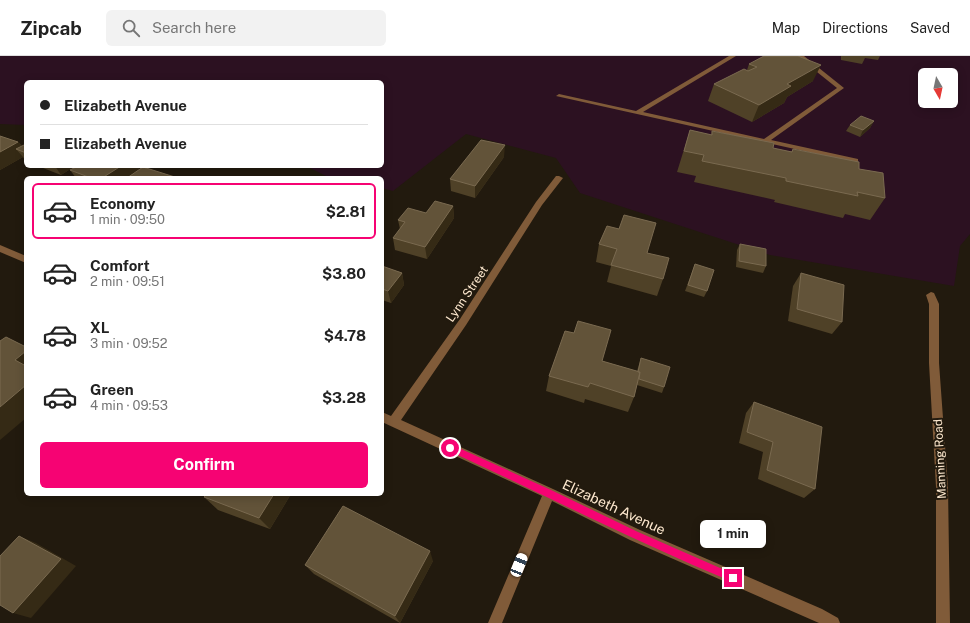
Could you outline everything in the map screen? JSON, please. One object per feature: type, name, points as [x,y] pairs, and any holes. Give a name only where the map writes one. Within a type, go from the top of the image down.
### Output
[{"type":"street","points":[[637,113],[732,56]]},
{"type":"street","points":[[765,142],[841,88],[800,56]]},
{"type":"street","points":[[559,96],[855,161]]},
{"type":"street","name":"Lynn Street","points":[[388,420],[463,322],[540,204],[559,178]]},
{"type":"street","points":[[0,248],[24,259]]},
{"type":"street","name":"Manning Road","points":[[931,295],[934,304],[932,312],[934,363],[942,487],[943,623]]},
{"type":"street","name":"Elizabeth Avenue","points":[[388,420],[549,493],[635,535],[817,614],[833,623]]},
{"type":"street","points":[[495,623],[549,493]]},
{"type":"shaded area","points":[[0,56],[970,56],[970,234],[960,246],[954,286],[770,255],[580,193],[556,158],[466,134],[393,191],[384,189],[384,176],[326,176],[310,168],[384,168],[384,80],[24,80],[24,125],[0,124]]},
{"type":"building","points":[[764,56],[798,56],[821,65],[787,84],[791,86],[759,105],[714,84],[744,69],[748,71],[757,67],[749,64]]},
{"type":"building","points":[[861,116],[874,121],[863,130],[850,125]]},
{"type":"building","points":[[690,130],[712,135],[712,131],[774,143],[773,148],[792,152],[793,149],[859,162],[859,169],[883,173],[885,198],[857,192],[858,196],[786,181],[786,178],[702,161],[704,155],[684,151]]},
{"type":"building","points":[[0,136],[18,142],[0,152]]},
{"type":"building","points":[[481,140],[505,145],[475,186],[450,179]]},
{"type":"building","points":[[24,145],[24,152],[16,149]]},
{"type":"building","points":[[74,168],[118,168],[105,176],[86,176],[70,170]]},
{"type":"building","points":[[142,168],[146,168],[172,176],[130,176]]},
{"type":"building","points":[[435,201],[453,206],[425,247],[393,238],[405,222],[398,220],[408,208],[426,213]]},
{"type":"building","points":[[624,215],[656,223],[647,253],[669,258],[663,279],[611,265],[617,249],[599,244],[607,226],[619,229]]},
{"type":"building","points":[[740,244],[766,249],[766,266],[739,261]]},
{"type":"building","points":[[695,264],[714,270],[707,291],[688,285]]},
{"type":"building","points":[[384,267],[402,273],[388,291],[384,290]]},
{"type":"building","points":[[801,273],[844,285],[842,322],[797,309]]},
{"type":"building","points":[[578,321],[611,330],[602,361],[640,372],[634,397],[590,383],[588,387],[549,376],[565,331],[574,333]]},
{"type":"building","points":[[6,337],[24,346],[24,353],[15,360],[24,365],[24,387],[0,407],[0,341]]},
{"type":"building","points":[[641,358],[670,367],[664,387],[639,379],[640,372],[638,372]]},
{"type":"building","points":[[754,402],[822,427],[815,489],[767,470],[773,442],[747,432]]},
{"type":"building","points":[[205,496],[273,496],[259,518],[204,497]]},
{"type":"building","points":[[343,506],[430,551],[395,616],[305,565]]},
{"type":"building","points":[[19,536],[61,559],[13,613],[0,605],[0,556]]},
{"type":"route","points":[[450,448],[549,493],[635,535],[733,578]]}]
